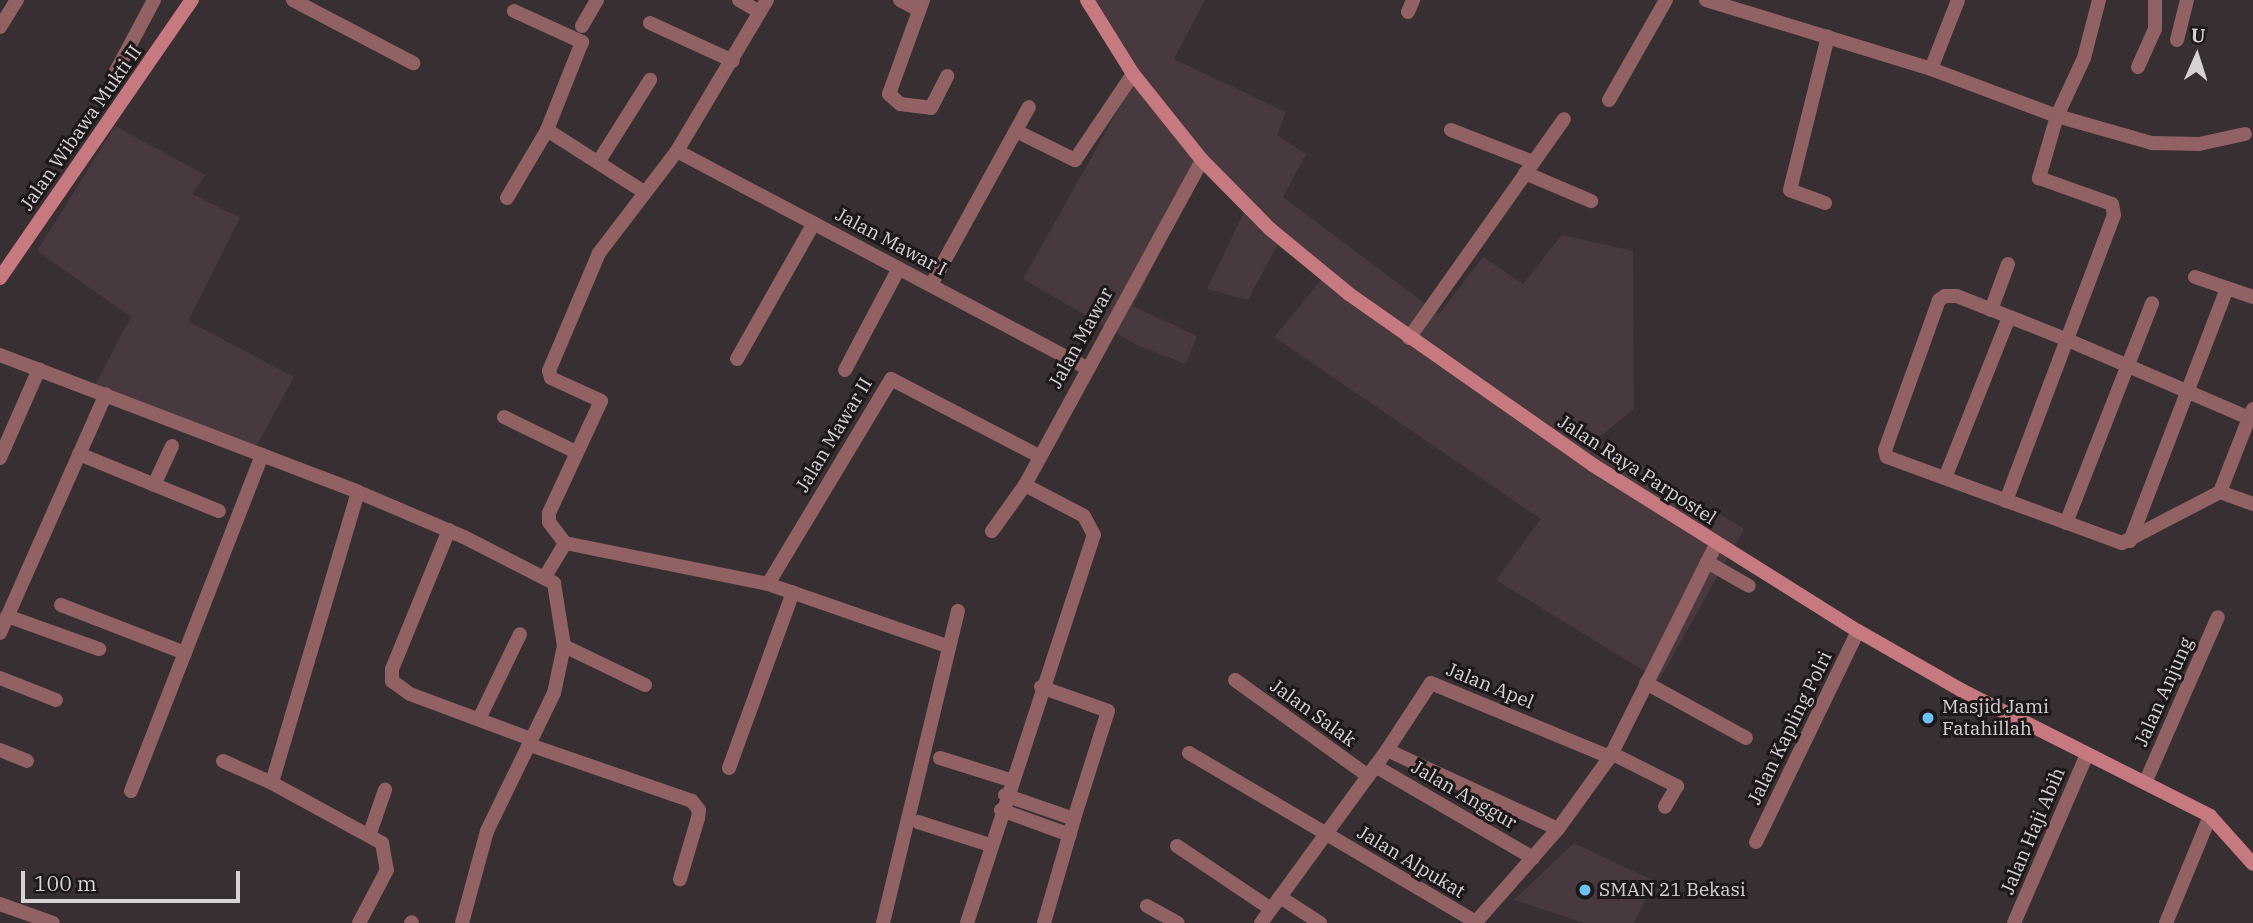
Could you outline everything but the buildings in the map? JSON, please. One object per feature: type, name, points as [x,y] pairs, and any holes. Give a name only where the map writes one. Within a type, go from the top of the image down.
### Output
[{"type":"main road","name":"Jalan Wibawa Mukti II","points":[[0,278],[192,0]]},
{"type":"main road","name":"Jalan Raya Parpostel","points":[[1087,0],[1133,74],[1202,160],[1270,229],[1409,338],[1531,424],[1716,544],[1858,631],[2087,754],[2210,816],[2253,864]]},
{"type":"street","points":[[0,27],[17,0]]},
{"type":"street","points":[[114,75],[154,0]]},
{"type":"street","points":[[293,0],[413,63]]},
{"type":"street","points":[[582,26],[597,0]]},
{"type":"street","points":[[739,0],[764,6],[677,151],[599,253],[549,371],[551,378],[601,401],[549,513],[549,522],[565,543],[768,584],[947,646]]},
{"type":"street","points":[[900,0],[921,5],[889,94],[900,104],[930,108],[947,76]]},
{"type":"street","points":[[1609,100],[1666,0]]},
{"type":"street","points":[[1706,0],[1731,4],[1931,69],[2057,116],[2152,143],[2199,144],[2245,134]]},
{"type":"street","points":[[1931,69],[1958,0]]},
{"type":"street","points":[[2006,500],[2114,215],[2112,204],[2039,178],[2057,116],[2084,58],[2099,0]]},
{"type":"street","points":[[2138,67],[2155,29],[2155,0]]},
{"type":"street","points":[[2177,40],[2187,0]]},
{"type":"street","points":[[507,198],[547,130],[582,42],[514,11]]},
{"type":"street","points":[[650,23],[733,61]]},
{"type":"street","points":[[1825,203],[1790,190],[1828,37]]},
{"type":"street","points":[[1016,131],[1075,160],[1133,74]]},
{"type":"street","points":[[599,161],[650,80]]},
{"type":"street","points":[[931,285],[1029,107]]},
{"type":"street","points":[[1409,338],[1564,118]]},
{"type":"street","points":[[547,130],[645,192]]},
{"type":"street","points":[[1451,130],[1591,201]]},
{"type":"street","name":"Jalan Mawar I","points":[[677,151],[1086,368]]},
{"type":"street","name":"Jalan Mawar","points":[[992,531],[1025,485],[1086,368],[1202,160]]},
{"type":"street","points":[[737,359],[814,223]]},
{"type":"street","points":[[1991,310],[2008,264]]},
{"type":"street","points":[[845,370],[899,268]]},
{"type":"street","points":[[2195,277],[2253,298]]},
{"type":"street","points":[[2130,541],[2227,288]]},
{"type":"street","points":[[1957,296],[2009,317],[2252,416],[2220,492],[2122,543],[1887,457],[1886,443],[1939,300],[1957,296]]},
{"type":"street","points":[[2066,523],[2152,303]]},
{"type":"street","points":[[1945,478],[2009,317]]},
{"type":"street","points":[[0,355],[358,492],[546,575],[557,589],[564,646],[554,693],[487,831],[463,923]]},
{"type":"street","points":[[0,458],[39,369]]},
{"type":"street","name":"Jalan Mawar II","points":[[768,584],[891,379],[1039,456]]},
{"type":"street","points":[[0,633],[106,394]]},
{"type":"street","points":[[504,417],[576,452]]},
{"type":"street","points":[[155,485],[173,446]]},
{"type":"street","points":[[79,454],[219,511]]},
{"type":"street","points":[[131,791],[262,455]]},
{"type":"street","points":[[967,923],[1005,795],[1041,687],[1091,555],[1094,535],[1084,516],[1025,485]]},
{"type":"street","points":[[272,783],[358,492]]},
{"type":"street","points":[[2220,492],[2253,504]]},
{"type":"street","points":[[449,530],[392,669],[391,681],[410,694],[692,801],[699,810],[698,818],[680,879]]},
{"type":"street","points":[[546,575],[565,543]]},
{"type":"street","points":[[1475,923],[1558,829],[1611,755],[1716,544]]},
{"type":"street","points":[[1707,562],[1749,586]]},
{"type":"street","points":[[729,768],[793,592]]},
{"type":"street","points":[[61,605],[185,653]]},
{"type":"street","points":[[883,923],[947,646],[958,611]]},
{"type":"street","points":[[7,616],[99,649]]},
{"type":"street","name":"Jalan Anjung","points":[[2145,783],[2218,617]]},
{"type":"street","name":"Jalan Kapling Polri","points":[[1756,842],[1858,631]]},
{"type":"street","points":[[479,719],[520,634]]},
{"type":"street","points":[[564,646],[645,685]]},
{"type":"street","points":[[0,678],[56,700]]},
{"type":"street","name":"Jalan Salak","points":[[1235,680],[1372,771]]},
{"type":"street","name":"Jalan Apel","points":[[1387,750],[1431,683],[1611,755]]},
{"type":"street","points":[[1646,683],[1746,738]]},
{"type":"street","points":[[1041,687],[1108,711],[1044,923]]},
{"type":"street","points":[[0,750],[27,761]]},
{"type":"street","points":[[1261,923],[1387,750],[1558,829]]},
{"type":"street","name":"Jalan Alpukat","points":[[1189,753],[1475,923]]},
{"type":"street","name":"Jalan Haji Abih","points":[[2014,923],[2087,754]]},
{"type":"street","points":[[1611,755],[1677,786],[1665,807]]},
{"type":"street","points":[[940,758],[1010,780]]},
{"type":"street","points":[[223,761],[370,833],[382,844],[387,870],[359,923]]},
{"type":"street","name":"Jalan Anggur","points":[[1372,771],[1533,858]]},
{"type":"street","points":[[370,833],[385,790]]},
{"type":"street","points":[[1005,795],[1074,819]]},
{"type":"street","points":[[1001,810],[1070,835]]},
{"type":"street","points":[[2166,923],[2210,816]]},
{"type":"street","points":[[918,822],[990,845]]},
{"type":"street","points":[[1177,846],[1271,909]]},
{"type":"street","points":[[1280,897],[1320,923]]},
{"type":"street","points":[[0,904],[53,923]]},
{"type":"street","points":[[1147,906],[1178,923]]},
{"type":"shaded area","points":[[1081,0],[1205,0],[1174,59],[1286,112],[1277,135],[1306,154],[1283,197],[1439,314],[1483,257],[1523,284],[1562,235],[1633,251],[1634,409],[1598,438],[1744,529],[1659,680],[1496,580],[1541,519],[1274,337],[1322,279],[1277,245],[1248,300],[1207,289],[1250,200],[1206,160],[1133,306],[1197,336],[1186,364],[1137,345],[1023,279],[1134,82]]},
{"type":"shaded area","points":[[115,126],[205,175],[192,194],[240,218],[188,321],[294,377],[257,445],[93,389],[131,317],[37,251]]},
{"type":"shaded area","name":"SMAN 21 Bekasi","points":[[1574,843],[1654,881],[1634,923],[1584,923],[1514,900]]},
{"type":"place","name":"Masjid Jami Fatahillah","points":[[1928,718]]},
{"type":"place","name":"SMAN 21 Bekasi","points":[[1585,890]]}]
